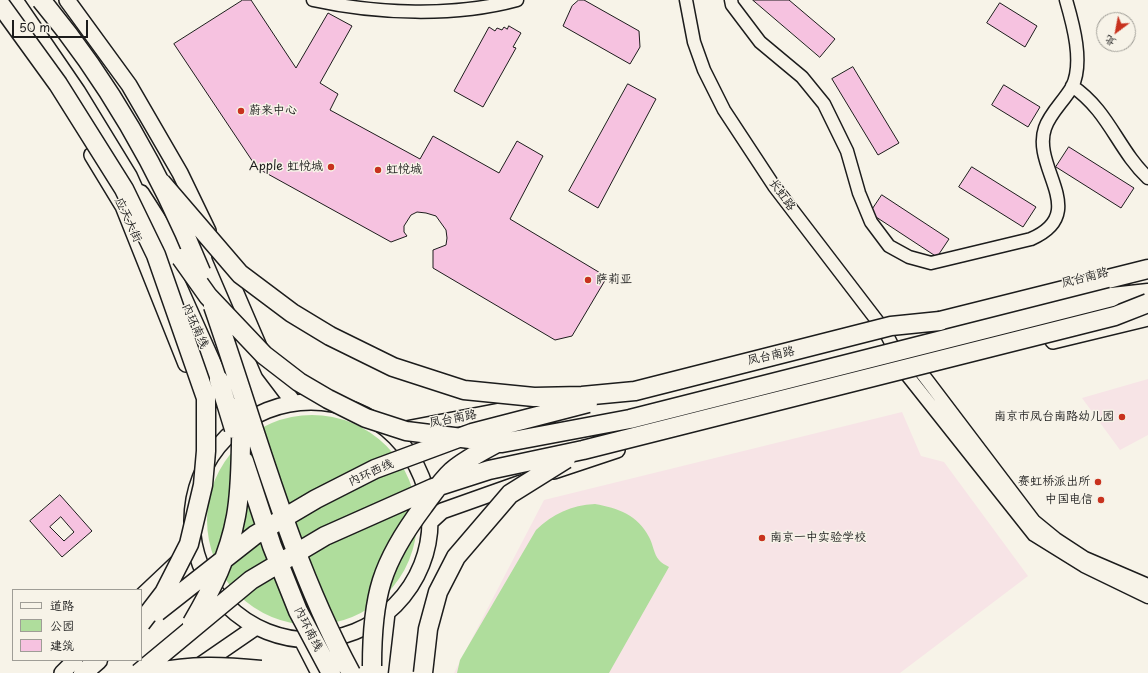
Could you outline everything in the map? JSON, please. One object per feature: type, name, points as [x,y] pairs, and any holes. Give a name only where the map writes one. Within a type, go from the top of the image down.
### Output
[{"type":"highway","name":"内环南线","points":[[13,0],[76,92],[128,177],[219,380],[272,546],[298,611],[331,673]]},
{"type":"highway","name":"内环南线","points":[[41,0],[108,90],[161,182],[200,271],[267,468],[319,607],[351,673]]},
{"type":"highway","points":[[0,4],[58,84],[124,189],[156,255],[206,398],[206,451],[203,485],[189,544],[164,593],[142,623]]},
{"type":"highway","points":[[128,177],[208,296],[264,355],[299,382],[366,418],[406,431],[458,438],[502,443],[595,427],[1112,297],[1148,293]]},
{"type":"highway","points":[[161,182],[240,274],[265,294],[330,336],[393,367],[464,390],[534,397],[582,396],[635,391],[891,326],[940,321]]},
{"type":"highway","name":"凤台南路","points":[[940,321],[1148,269]]},
{"type":"highway","points":[[139,673],[251,580],[325,536],[433,488],[489,470],[583,450],[1115,316],[1148,302]]},
{"type":"highway","points":[[372,673],[374,613],[380,582],[388,561],[402,536],[432,494],[451,472],[470,458],[514,434],[596,418],[899,339],[940,321]]},
{"type":"highway","points":[[154,673],[176,648],[201,608],[216,581],[230,541],[236,516],[242,416],[233,368]]},
{"type":"highway","name":"内环西线","points":[[142,623],[254,535],[316,499],[375,470],[472,434],[635,391]]},
{"type":"highway","points":[[423,673],[428,629],[436,599],[456,557],[510,494],[550,468],[583,450]]},
{"type":"highway","points":[[83,673],[97,661]]},
{"type":"highway","points":[[154,673],[182,667],[224,666],[270,673]]},
{"type":"main road","points":[[67,0],[129,85],[180,173],[239,297],[269,370],[294,403]]},
{"type":"main road","name":"应天大街","points":[[0,13],[56,96],[123,206],[150,271],[217,446]]},
{"type":"main road","name":"凤台南路","points":[[390,432],[676,376],[886,331],[1148,262]]},
{"type":"main road","points":[[430,522],[442,511],[599,455],[914,373],[1148,318]]},
{"type":"main road","points":[[294,403],[328,403],[361,413],[390,432],[412,458],[425,488],[430,522],[427,548],[419,572],[405,595],[387,614],[368,626],[347,635],[325,640],[302,640],[278,636],[256,627],[228,607],[206,579],[194,547],[191,512],[199,477],[217,446],[238,426],[264,411],[294,403]]},
{"type":"main road","points":[[142,596],[194,547]]},
{"type":"main road","points":[[380,673],[387,614]]},
{"type":"main road","points":[[189,673],[256,627]]},
{"type":"main road","points":[[302,640],[319,673]]},
{"type":"main road","points":[[62,673],[74,661]]},
{"type":"street","points":[[313,0],[345,7],[454,11],[490,7],[517,0]]},
{"type":"street","name":"长虹路","points":[[686,0],[694,42],[704,70],[724,110],[774,186],[886,331],[914,373]]},
{"type":"street","points":[[731,0],[732,5],[760,42],[802,77],[824,104],[847,151],[859,193],[871,222],[889,246],[909,257],[930,263],[1031,239],[1042,234],[1051,226],[1058,213],[1058,195],[1043,145],[1045,129],[1072,86],[1076,56],[1075,31],[1066,0]]},
{"type":"street","points":[[1072,86],[1086,95],[1106,118],[1126,149],[1148,178]]},
{"type":"street","points":[[914,373],[1034,521],[1056,539],[1085,558],[1148,585]]},
{"type":"street","points":[[914,373],[1034,535],[1084,566],[1148,597]]},
{"type":"shaded area","name":"南京市凤台南路幼儿园","points":[[1148,379],[1148,435],[1120,450],[1082,398]]},
{"type":"shaded area","name":"南京一中实验学校","points":[[902,412],[921,456],[944,462],[1028,576],[900,673],[454,673],[544,500]]},
{"type":"green space","points":[[302,415],[322,415],[343,419],[362,427],[371,432],[393,453],[405,470],[413,489],[417,510],[417,530],[413,551],[405,570],[400,579],[379,601],[362,613],[343,621],[322,625],[302,625],[281,621],[253,608],[224,579],[211,551],[207,530],[207,510],[211,489],[224,461],[253,432],[281,419]]},
{"type":"green space","points":[[595,504],[619,510],[639,523],[650,540],[657,558],[669,567],[609,673],[457,673],[460,660],[536,530],[549,519],[563,511],[578,506]]},
{"type":"building","name":"虹悦城","points":[[243,0],[251,0],[296,68],[328,13],[352,26],[320,83],[338,94],[330,110],[420,159],[433,136],[499,173],[517,141],[543,156],[510,219],[607,277],[572,336],[555,340],[433,268],[433,250],[446,245],[447,238],[446,230],[436,216],[417,212],[411,215],[404,226],[404,232],[407,236],[391,242],[257,168],[174,44]]},
{"type":"building","points":[[579,0],[584,0],[639,31],[640,47],[630,64],[563,26],[572,6]]},
{"type":"building","points":[[753,0],[789,0],[835,39],[820,57]]},
{"type":"building","points":[[1000,3],[1037,26],[1025,47],[987,23]]},
{"type":"building","points":[[509,26],[521,33],[513,47],[516,48],[483,107],[454,91],[489,27],[495,31],[497,28],[502,30],[504,27],[507,29]]},
{"type":"building","points":[[853,67],[899,143],[878,155],[832,79]]},
{"type":"building","points":[[628,84],[656,99],[598,208],[569,191]]},
{"type":"building","points":[[1004,85],[1040,107],[1028,127],[992,105]]},
{"type":"building","points":[[1069,147],[1134,188],[1121,208],[1056,167]]},
{"type":"building","points":[[972,167],[1036,207],[1023,227],[959,187]]},
{"type":"building","points":[[882,195],[949,239],[937,257],[870,213]]},
{"type":"building","points":[[60,495],[92,531],[62,557],[30,521]],"holes":[[[61,517],[74,532],[64,541],[50,527]]]},
{"type":"place","name":"蔚来中心","points":[[241,111]]},
{"type":"place","name":"Apple 虹悦城","points":[[331,167]]},
{"type":"place","name":"虹悦城","points":[[378,170]]},
{"type":"place","name":"萨莉亚","points":[[588,280]]},
{"type":"place","name":"南京市凤台南路幼儿园","points":[[1122,417]]},
{"type":"place","name":"赛虹桥派出所","points":[[1098,482]]},
{"type":"place","name":"中国电信","points":[[1101,500]]},
{"type":"place","name":"南京一中实验学校","points":[[762,538]]}]
